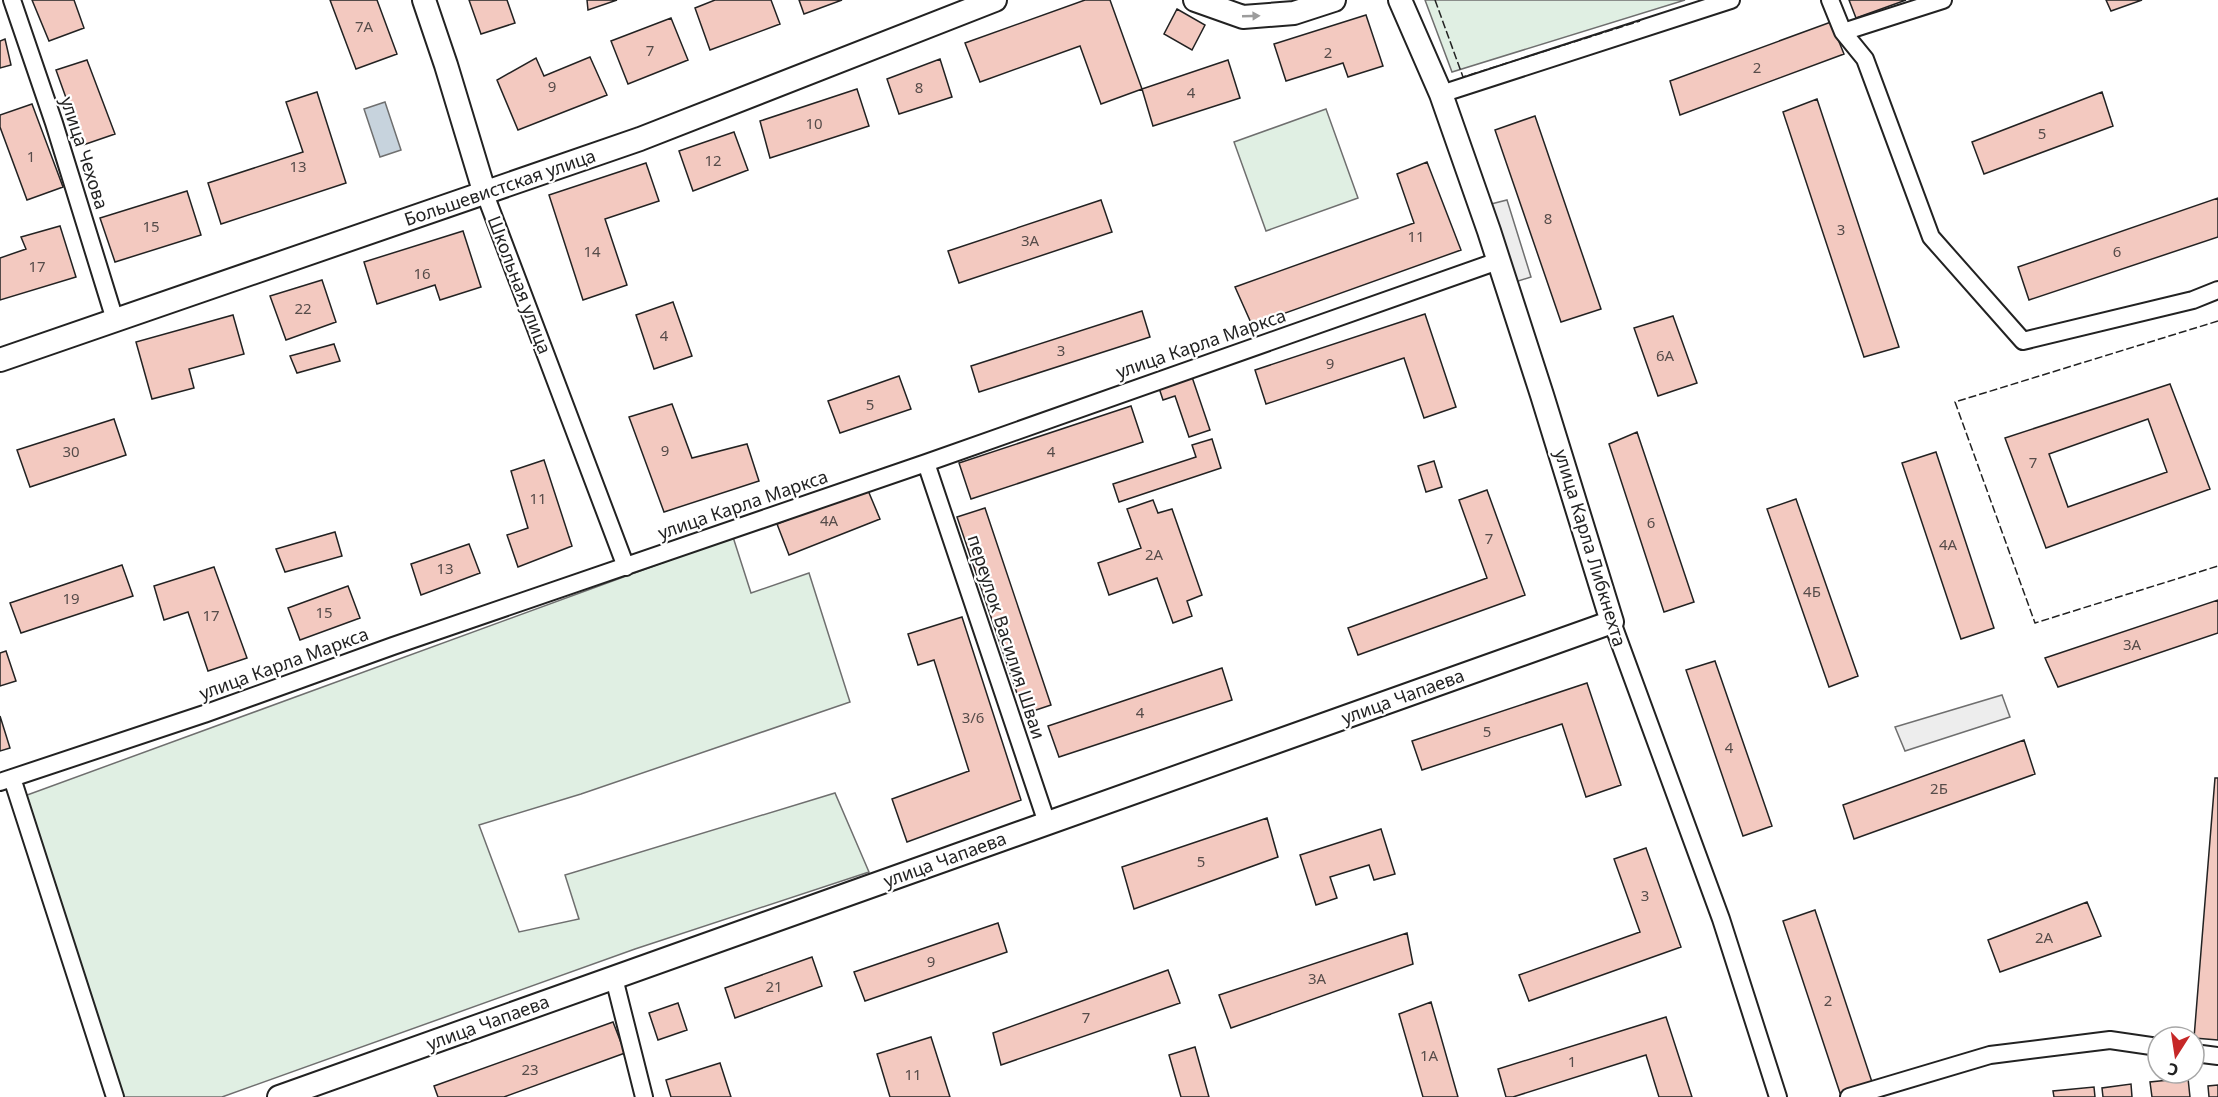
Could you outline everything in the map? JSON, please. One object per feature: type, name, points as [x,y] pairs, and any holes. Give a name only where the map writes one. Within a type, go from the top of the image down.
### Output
[{"type":"street","name":"улица Чехова","points":[[12,0],[54,123],[115,320]]},
{"type":"street","name":"Школьная улица","points":[[424,0],[485,194],[626,567]]},
{"type":"street","name":"Большевистская улица","points":[[0,360],[640,139],[995,0]]},
{"type":"street","points":[[1195,0],[1243,17],[1294,13],[1334,0]]},
{"type":"street","name":"улица Карла Либкнехта","points":[[1400,0],[1441,94],[1489,231],[1612,622],[1721,919],[1778,1097]]},
{"type":"street","points":[[1441,94],[1731,0]]},
{"type":"street","points":[[1830,0],[1843,32],[1865,59],[1931,237],[2022,341],[2193,300],[2218,290]]},
{"type":"street","points":[[1843,32],[1943,0]]},
{"type":"street","name":"улица Карла Маркса","points":[[6,780],[204,714],[393,646],[926,463],[1498,261]]},
{"type":"street","name":"переулок Василия Шваи","points":[[926,463],[1047,823]]},
{"type":"street","name":"улица Чапаева","points":[[279,1097],[1612,622]]},
{"type":"street","points":[[6,780],[115,1097]]},
{"type":"street","points":[[614,978],[644,1097]]},
{"type":"street","points":[[1849,1097],[1990,1055],[2110,1040],[2146,1045]]},
{"type":"green space","points":[[1425,0],[1685,0],[1452,72]]},
{"type":"green space","points":[[1326,109],[1358,198],[1266,231],[1234,142]]},
{"type":"green space","points":[[733,537],[751,593],[809,573],[850,702],[581,794],[479,825],[519,932],[579,919],[565,875],[835,793],[869,872],[635,949],[222,1097],[124,1097],[19,798]]},
{"type":"shaded area","points":[[385,102],[401,150],[380,157],[364,109]]},
{"type":"shaded area","points":[[1507,200],[1531,277],[1512,283],[1487,205]]},
{"type":"shaded area","points":[[2002,695],[2010,717],[1905,751],[1895,727]]},
{"type":"building","points":[[32,0],[74,0],[84,28],[49,41]]},
{"type":"building","points":[[330,0],[377,0],[397,54],[356,69]]},
{"type":"building","points":[[469,0],[507,0],[515,23],[481,34]]},
{"type":"building","points":[[587,0],[617,0],[588,10]]},
{"type":"building","points":[[715,0],[771,0],[780,24],[710,50],[695,8]]},
{"type":"building","points":[[799,0],[842,0],[804,14]]},
{"type":"building","points":[[1085,0],[1110,0],[1142,89],[1101,104],[1080,46],[980,82],[965,43]]},
{"type":"building","points":[[1849,0],[1906,0],[1856,18]]},
{"type":"building","points":[[2106,0],[2142,0],[2111,11]]},
{"type":"building","points":[[1177,9],[1205,25],[1192,50],[1164,34]]},
{"type":"building","points":[[1366,15],[1383,66],[1348,77],[1343,63],[1286,81],[1274,44]]},
{"type":"building","points":[[671,18],[688,60],[628,84],[611,41]]},
{"type":"building","points":[[1831,22],[1844,54],[1680,115],[1670,81]]},
{"type":"building","points":[[5,39],[11,65],[0,68],[0,41]]},
{"type":"building","points":[[590,57],[607,95],[518,130],[497,80],[536,58],[544,76]]},
{"type":"building","points":[[940,59],[952,97],[899,114],[887,79]]},
{"type":"building","points":[[87,60],[115,134],[83,145],[56,70]]},
{"type":"building","points":[[1228,60],[1240,98],[1153,126],[1142,89]]},
{"type":"building","points":[[857,89],[869,126],[770,158],[760,121]]},
{"type":"building","points":[[317,92],[346,183],[221,224],[208,183],[303,152],[286,102]]},
{"type":"building","points":[[2102,92],[2113,126],[1984,174],[1972,142]]},
{"type":"building","points":[[1817,99],[1899,347],[1864,357],[1783,112]]},
{"type":"building","points":[[32,104],[63,187],[27,200],[0,127],[0,115]]},
{"type":"building","points":[[1535,116],[1601,309],[1561,322],[1495,130]]},
{"type":"building","points":[[734,132],[748,170],[693,191],[679,151]]},
{"type":"building","points":[[1427,162],[1461,250],[1252,325],[1235,287],[1414,223],[1397,174]]},
{"type":"building","points":[[646,163],[659,201],[605,219],[627,285],[583,300],[549,195]]},
{"type":"building","points":[[187,191],[201,235],[115,262],[100,218]]},
{"type":"building","points":[[2218,198],[2218,237],[2029,300],[2018,267]]},
{"type":"building","points":[[1101,200],[1112,232],[959,283],[948,251]]},
{"type":"building","points":[[60,226],[76,277],[0,300],[0,258],[26,249],[21,237]]},
{"type":"building","points":[[463,231],[481,287],[440,300],[435,285],[377,304],[364,262]]},
{"type":"building","points":[[322,280],[336,322],[286,340],[270,296]]},
{"type":"building","points":[[673,302],[692,356],[654,369],[636,315]]},
{"type":"building","points":[[1142,311],[1150,337],[979,392],[971,366]]},
{"type":"building","points":[[1425,314],[1456,407],[1424,418],[1404,358],[1266,404],[1255,370]]},
{"type":"building","points":[[233,315],[244,354],[189,369],[194,388],[152,399],[136,342]]},
{"type":"building","points":[[1673,316],[1697,383],[1658,396],[1634,328]]},
{"type":"building","points":[[334,344],[340,361],[297,373],[290,356]]},
{"type":"building","points":[[899,376],[911,409],[840,433],[828,401]]},
{"type":"building","points":[[1192,377],[1210,430],[1189,437],[1175,396],[1163,400],[1159,388]]},
{"type":"building","points":[[2170,384],[2210,489],[2046,548],[2005,438]],"holes":[[[2148,419],[2167,472],[2068,507],[2049,454]]]},
{"type":"building","points":[[672,404],[692,458],[747,444],[759,481],[664,512],[629,417]]},
{"type":"building","points":[[1131,406],[1143,442],[971,499],[959,463]]},
{"type":"building","points":[[114,419],[126,455],[30,487],[17,450]]},
{"type":"building","points":[[1637,432],[1694,602],[1664,612],[1609,444]]},
{"type":"building","points":[[1212,439],[1221,468],[1119,502],[1113,484],[1196,457],[1192,445]]},
{"type":"building","points":[[1936,452],[1994,628],[1961,639],[1902,463]]},
{"type":"building","points":[[544,460],[572,546],[518,567],[507,535],[528,528],[511,471]]},
{"type":"building","points":[[1434,461],[1442,487],[1426,492],[1418,466]]},
{"type":"building","points":[[867,488],[880,519],[789,555],[777,524]]},
{"type":"building","points":[[1487,490],[1525,595],[1358,655],[1348,628],[1487,578],[1459,500]]},
{"type":"building","points":[[1796,499],[1858,676],[1829,687],[1767,509]]},
{"type":"building","points":[[1153,500],[1158,513],[1172,509],[1202,595],[1187,601],[1192,616],[1173,623],[1157,578],[1109,595],[1098,563],[1141,548],[1127,509]]},
{"type":"building","points":[[985,508],[1051,705],[1024,714],[957,517]]},
{"type":"building","points":[[335,532],[342,556],[285,572],[276,549]]},
{"type":"building","points":[[469,544],[480,573],[421,595],[411,564]]},
{"type":"building","points":[[122,565],[133,596],[21,633],[10,603]]},
{"type":"building","points":[[214,567],[247,658],[208,671],[188,612],[164,620],[154,586]]},
{"type":"building","points":[[348,586],[360,618],[300,640],[288,608]]},
{"type":"building","points":[[2218,600],[2218,633],[2058,687],[2045,658]]},
{"type":"building","points":[[962,617],[1021,800],[907,842],[892,799],[969,771],[934,660],[918,665],[908,634]]},
{"type":"building","points":[[6,651],[16,681],[0,686],[0,653]]},
{"type":"building","points":[[1715,661],[1772,826],[1743,836],[1686,670]]},
{"type":"building","points":[[1222,668],[1232,700],[1059,757],[1048,726]]},
{"type":"building","points":[[1587,683],[1621,785],[1586,797],[1562,724],[1422,770],[1412,741]]},
{"type":"building","points":[[0,716],[10,748],[0,751]]},
{"type":"building","points":[[2024,740],[2035,774],[1854,839],[1843,805]]},
{"type":"building","points":[[2215,778],[2218,778],[2218,1040],[2206,1039],[2206,1025],[2195,1025]]},
{"type":"building","points":[[1267,818],[1278,857],[1134,909],[1122,867]]},
{"type":"building","points":[[1381,829],[1395,874],[1374,880],[1369,865],[1330,877],[1337,898],[1316,905],[1300,855]]},
{"type":"building","points":[[1646,848],[1681,947],[1529,1001],[1519,975],[1640,932],[1614,859]]},
{"type":"building","points":[[2087,902],[2101,936],[2000,972],[1988,940]]},
{"type":"building","points":[[1815,910],[1872,1082],[1840,1093],[1783,921]]},
{"type":"building","points":[[998,923],[1007,952],[865,1001],[854,972]]},
{"type":"building","points":[[1407,933],[1413,964],[1231,1028],[1219,995]]},
{"type":"building","points":[[812,957],[822,986],[735,1018],[725,988]]},
{"type":"building","points":[[1168,970],[1180,1003],[1001,1065],[993,1033]]},
{"type":"building","points":[[1431,1002],[1458,1097],[1423,1097],[1399,1014]]},
{"type":"building","points":[[678,1003],[687,1030],[658,1040],[649,1013]]},
{"type":"building","points":[[1666,1017],[1692,1097],[1659,1097],[1646,1055],[1513,1097],[1506,1097],[1498,1069]]},
{"type":"building","points":[[613,1022],[625,1053],[504,1097],[438,1097],[434,1086]]},
{"type":"building","points":[[931,1037],[950,1097],[890,1097],[877,1054]]},
{"type":"building","points":[[1195,1047],[1209,1097],[1181,1097],[1169,1055]]},
{"type":"building","points":[[720,1063],[731,1097],[671,1097],[666,1080]]},
{"type":"building","points":[[2131,1084],[2132,1097],[2103,1097],[2102,1088]]},
{"type":"building","points":[[2150,1085],[2189,1085],[2190,1097],[2152,1097]]},
{"type":"building","points":[[2218,1085],[2218,1097],[2209,1097],[2208,1086]]},
{"type":"building","points":[[2094,1087],[2095,1097],[2054,1097],[2053,1091]]},
{"type":"fence","points":[[1435,0],[1463,77],[1640,21]]},
{"type":"fence","points":[[2218,321],[1955,402],[2035,623],[2218,566]]}]
